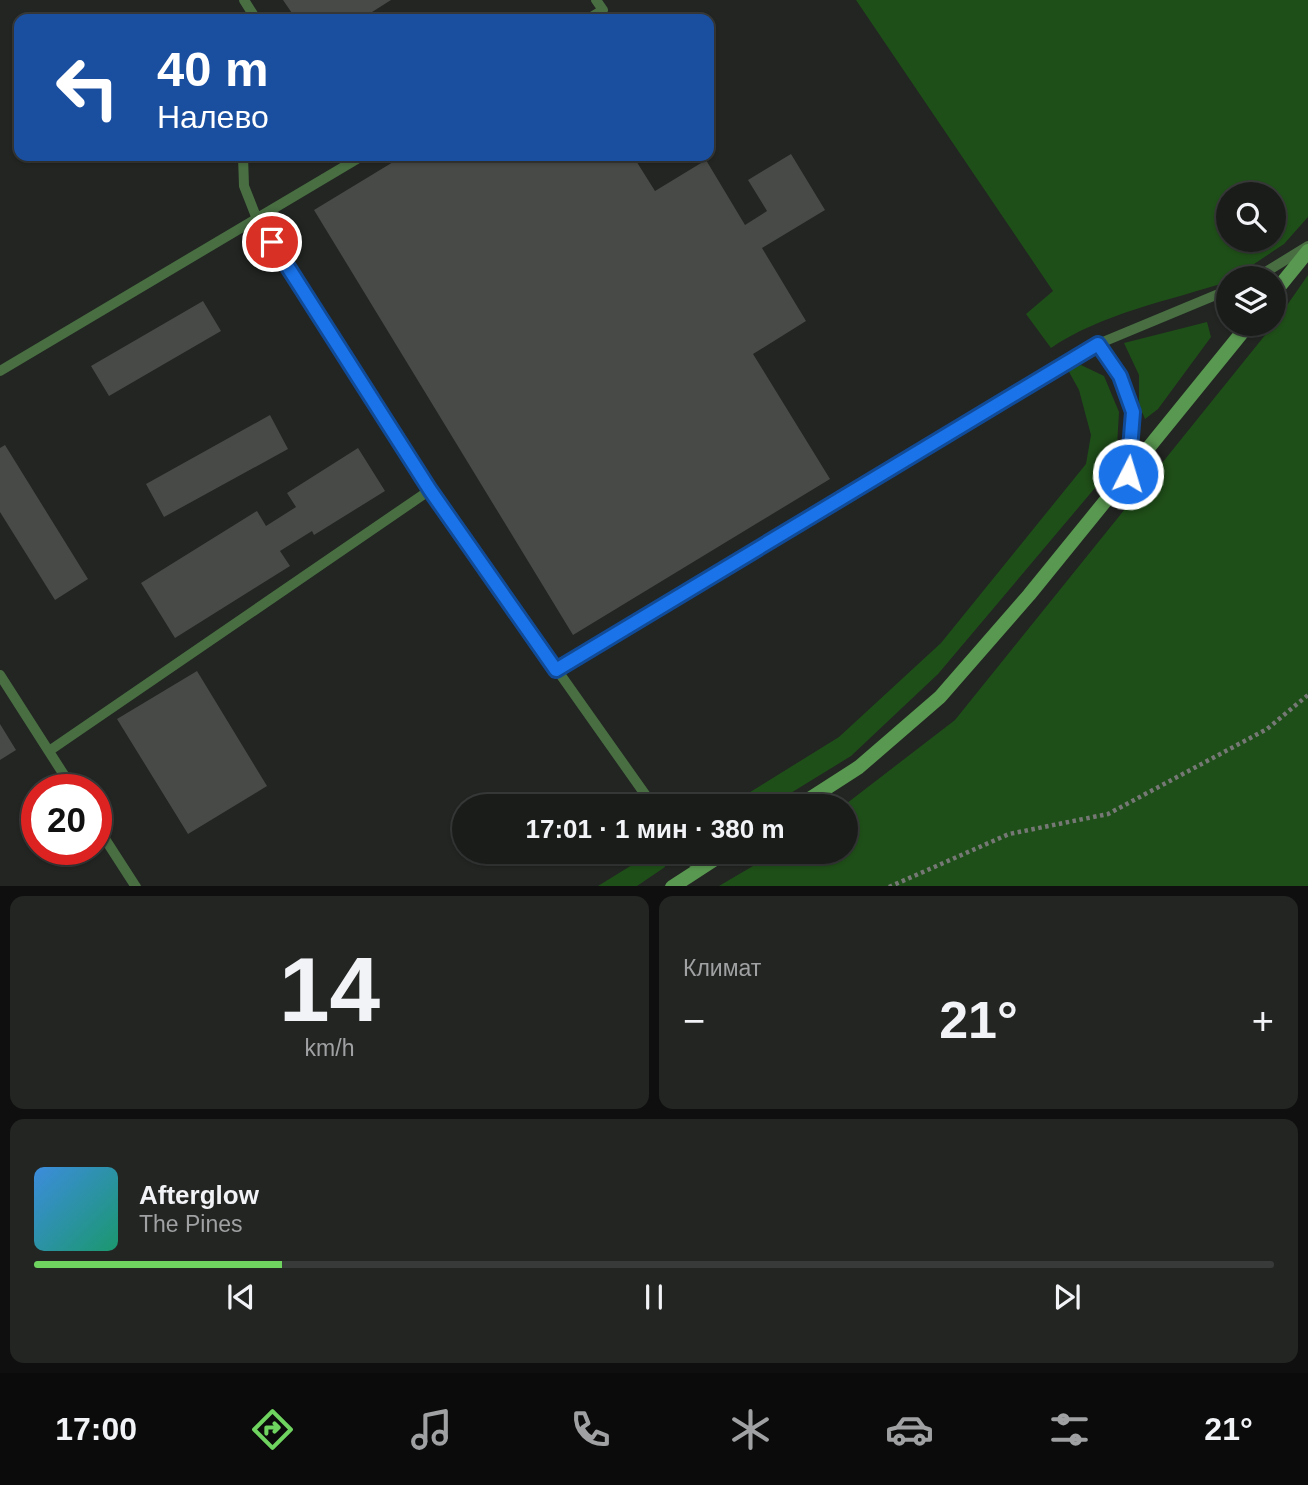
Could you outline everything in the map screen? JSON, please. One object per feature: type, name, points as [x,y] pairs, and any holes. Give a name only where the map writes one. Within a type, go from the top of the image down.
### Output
[{"type":"street","points":[[1286,277],[1308,248]]},
{"type":"street","points":[[817,794],[859,767],[940,697],[1029,595],[1239,336]]},
{"type":"street","points":[[674,886],[707,864]]},
{"type":"lane","points":[[596,0],[603,10],[596,14]]},
{"type":"lane","points":[[243,161],[244,186],[257,219],[430,490],[645,794]]},
{"type":"lane","points":[[0,371],[354,161]]},
{"type":"lane","points":[[1277,266],[1308,248]]},
{"type":"lane","points":[[556,670],[1098,344],[1216,295]]},
{"type":"lane","points":[[1098,344],[1120,376],[1133,412],[1128,474]]},
{"type":"lane","points":[[49,751],[430,490]]},
{"type":"lane","points":[[0,675],[64,774]]},
{"type":"lane","points":[[112,850],[135,886]]},
{"type":"lane","points":[[694,864],[698,870]]},
{"type":"path","points":[[891,886],[1009,834],[1108,814],[1267,729],[1308,695]]},
{"type":"green space","points":[[856,0],[1308,0],[1308,217],[1286,242],[1286,182],[1216,182],[1216,252],[1272,252],[1251,266],[1216,266],[1216,285],[1113,317],[1070,336],[1051,348],[1026,314],[1053,291]]},
{"type":"green space","points":[[1308,275],[1308,886],[719,886],[757,864],[858,864],[858,795],[955,720],[1264,336],[1286,336],[1286,307]]},
{"type":"green space","points":[[1207,322],[1211,337],[1158,409],[1145,419],[1139,405],[1139,375],[1124,343]]},
{"type":"green space","points":[[1081,365],[1104,376],[1119,412],[1116,463],[938,674],[851,756],[789,794],[747,794],[839,737],[941,643],[1086,464],[1091,435],[1079,390],[1068,370]]},
{"type":"green space","points":[[634,864],[665,864],[665,867],[637,886],[598,886]]},
{"type":"building","points":[[283,0],[391,0],[369,14],[293,14]]},
{"type":"building","points":[[791,154],[825,210],[762,248],[806,321],[753,354],[830,479],[573,635],[314,210],[395,161],[636,161],[655,191],[707,161],[745,225],[767,211],[748,180]]},
{"type":"building","points":[[203,301],[221,331],[109,396],[91,366]]},
{"type":"building","points":[[270,415],[288,449],[164,517],[146,484]]},
{"type":"building","points":[[5,445],[88,579],[55,600],[0,512],[0,448]]},
{"type":"building","points":[[358,448],[385,491],[314,535],[312,531],[280,551],[290,566],[175,638],[141,583],[257,511],[266,526],[296,507],[287,493]]},
{"type":"building","points":[[197,671],[267,786],[188,834],[117,719]]},
{"type":"building","points":[[0,724],[16,750],[0,760]]},
{"type":"route","points":[[272,242],[430,490],[556,670],[1098,344],[1120,376],[1133,412],[1128,474]]}]
